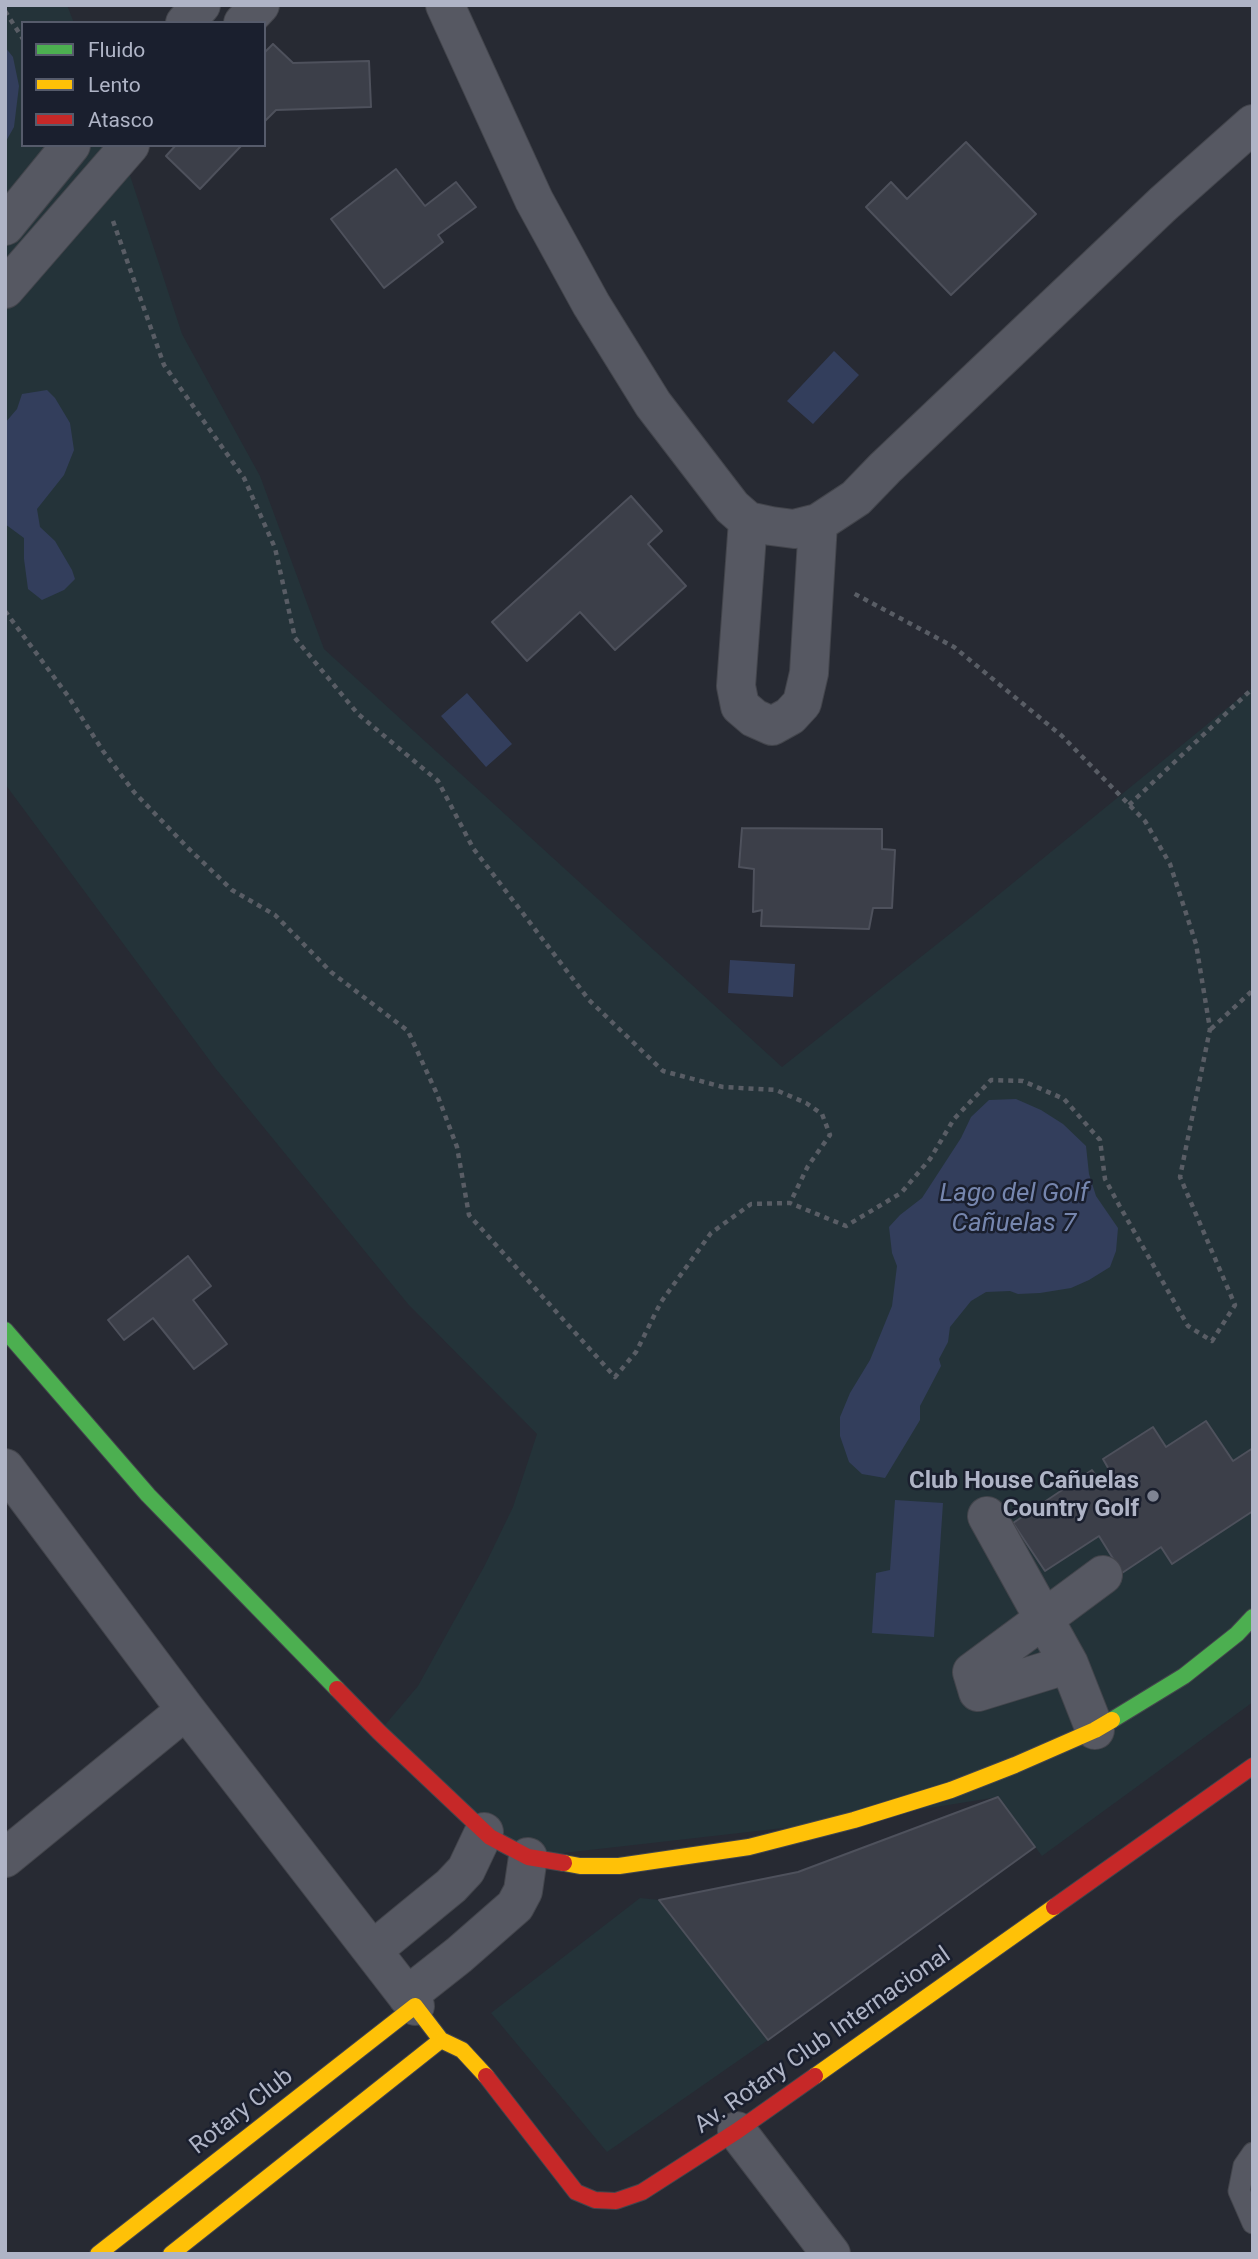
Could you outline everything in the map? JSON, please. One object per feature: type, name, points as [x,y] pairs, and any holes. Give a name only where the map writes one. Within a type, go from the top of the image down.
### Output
[{"type":"main road","points":[[5,1329],[148,1496],[379,1732],[484,1832],[528,1857],[580,1866],[618,1866],[749,1847],[854,1820],[951,1790],[1095,1730],[1143,1703],[1184,1676],[1237,1634],[1253,1617]]},
{"type":"main road","name":"Av. Rotary Club Internacional","points":[[441,2040],[463,2050],[475,2062],[576,2192],[595,2200],[616,2201],[642,2192],[737,2131],[1253,1766]]},
{"type":"main road","points":[[171,2254],[441,2040],[411,2001]]},
{"type":"main road","name":"Rotary Club","points":[[98,2254],[411,2001]]},
{"type":"street","points":[[187,21],[201,5]]},
{"type":"street","points":[[245,21],[260,5]]},
{"type":"street","points":[[445,5],[534,200],[591,304],[653,404],[732,507],[748,521],[771,526],[794,529],[818,523],[856,498],[1163,204],[1253,124]]},
{"type":"street","points":[[5,226],[69,147]]},
{"type":"street","points":[[5,289],[128,147]]},
{"type":"street","points":[[748,521],[736,686],[740,706],[754,718],[772,726],[790,716],[802,703],[809,673],[818,523]]},
{"type":"street","points":[[10,1483],[411,2001],[515,1906],[523,1891],[528,1857]]},
{"type":"street","points":[[988,1516],[1069,1664],[1095,1730]]},
{"type":"street","points":[[1069,1664],[978,1692],[971,1672],[1103,1575]]},
{"type":"street","points":[[5,1858],[186,1710]]},
{"type":"street","points":[[373,1950],[451,1886],[466,1870],[484,1832]]},
{"type":"street","points":[[737,2131],[831,2254]]},
{"type":"lane","points":[[1253,2154],[1244,2166],[1239,2190],[1253,2222]]},
{"type":"path","points":[[5,11],[21,36]]},
{"type":"path","points":[[98,180],[164,365],[244,478],[275,548],[295,638],[358,714],[438,781],[473,848],[582,990],[663,1070],[723,1087],[776,1090],[806,1103],[822,1114],[830,1135],[808,1166],[790,1203]]},
{"type":"path","points":[[5,611],[134,792],[232,890],[275,915],[331,972],[408,1031],[437,1094],[457,1147],[469,1215],[615,1377],[636,1352],[661,1302],[711,1233],[751,1204],[790,1203],[846,1226],[901,1194],[930,1159],[954,1119],[991,1080],[1023,1081],[1064,1100],[1100,1140],[1105,1180],[1188,1326],[1212,1341],[1235,1305],[1180,1177],[1210,1029],[1196,944],[1171,864],[1145,821],[1062,736],[954,647],[815,573]]},
{"type":"path","points":[[1129,805],[1253,688]]},
{"type":"path","points":[[1210,1029],[1253,990]]},
{"type":"shaded area","points":[[5,5],[67,5],[73,21],[21,21],[21,147],[121,147],[182,334],[260,476],[324,649],[782,1067],[975,914],[1253,687],[1253,1702],[1042,1856],[998,1797],[854,1820],[528,1857],[379,1732],[418,1686],[485,1565],[513,1507],[537,1434],[408,1304],[216,1069],[5,784]]},
{"type":"shaded area","points":[[640,1898],[659,1900],[768,2040],[607,2152],[491,2013]]},
{"type":"water","points":[[5,47],[13,57],[19,86],[14,127],[5,143]]},
{"type":"water","points":[[834,351],[859,375],[813,424],[787,401]]},
{"type":"water","points":[[47,390],[70,423],[74,450],[64,475],[37,509],[40,527],[55,541],[75,579],[64,590],[42,600],[28,589],[24,538],[5,524],[5,423],[17,409],[22,394]]},
{"type":"water","points":[[467,693],[512,744],[486,767],[441,716]]},
{"type":"water","points":[[730,960],[795,964],[793,997],[728,993]]},
{"type":"water","name":"Lago del Golf Cañuelas 7","points":[[1016,1099],[1063,1124],[1086,1146],[1089,1174],[1096,1196],[1118,1228],[1116,1251],[1110,1267],[1071,1288],[1040,1293],[986,1292],[971,1301],[950,1327],[948,1342],[939,1359],[941,1366],[920,1406],[920,1420],[885,1478],[862,1474],[849,1462],[840,1436],[840,1417],[850,1393],[870,1360],[892,1306],[897,1266],[892,1253],[889,1227],[922,1198],[961,1138],[971,1117],[989,1100]]},
{"type":"water","points":[[895,1500],[943,1503],[934,1637],[872,1633],[876,1573],[890,1570]]},
{"type":"building","points":[[273,44],[293,63],[369,61],[371,107],[276,110],[266,120],[266,51]]},
{"type":"building","points":[[966,142],[1036,214],[951,295],[866,207],[891,182],[907,199]]},
{"type":"building","points":[[174,147],[240,147],[200,189],[166,156]]},
{"type":"building","points":[[396,169],[425,206],[456,182],[476,207],[438,235],[443,242],[384,288],[331,219]]},
{"type":"building","points":[[631,496],[662,531],[648,544],[686,586],[615,650],[580,612],[527,661],[492,622]]},
{"type":"building","points":[[742,828],[882,829],[882,849],[895,850],[892,908],[873,908],[869,929],[761,926],[762,910],[753,912],[754,869],[739,867]]},
{"type":"building","points":[[188,1256],[211,1286],[193,1300],[227,1344],[194,1369],[153,1318],[124,1340],[108,1320]]},
{"type":"building","name":"Club House Cañuelas Country Golf","points":[[1206,1421],[1233,1461],[1253,1448],[1253,1511],[1172,1564],[1161,1547],[1122,1573],[1099,1536],[1045,1571],[1013,1523],[1092,1470],[1099,1481],[1111,1473],[1103,1459],[1153,1427],[1166,1447]]},
{"type":"building","points":[[998,1797],[1035,1847],[768,2040],[659,1900],[798,1872]]},
{"type":"traffic: fast","points":[[5,1330],[148,1495],[337,1689]]},
{"type":"traffic: fast","points":[[1112,1720],[1184,1676],[1237,1634],[1253,1617]]},
{"type":"traffic: slow","points":[[564,1863],[580,1866],[619,1866],[749,1847],[854,1820],[951,1790],[1015,1765],[1112,1720]]},
{"type":"traffic: slow","points":[[815,2076],[1054,1907]]},
{"type":"traffic: slow","points":[[98,2254],[415,2006],[441,2040],[462,2050],[486,2076]]},
{"type":"traffic: slow","points":[[171,2254],[441,2040]]},
{"type":"traffic: jam","points":[[337,1689],[490,1837],[528,1857],[564,1863]]},
{"type":"traffic: jam","points":[[1054,1907],[1253,1766]]},
{"type":"traffic: jam","points":[[486,2076],[576,2192],[595,2200],[616,2201],[642,2192],[737,2131],[815,2076]]},
{"type":"place","name":"Club House Cañuelas Country Golf","points":[[1153,1496]]}]
